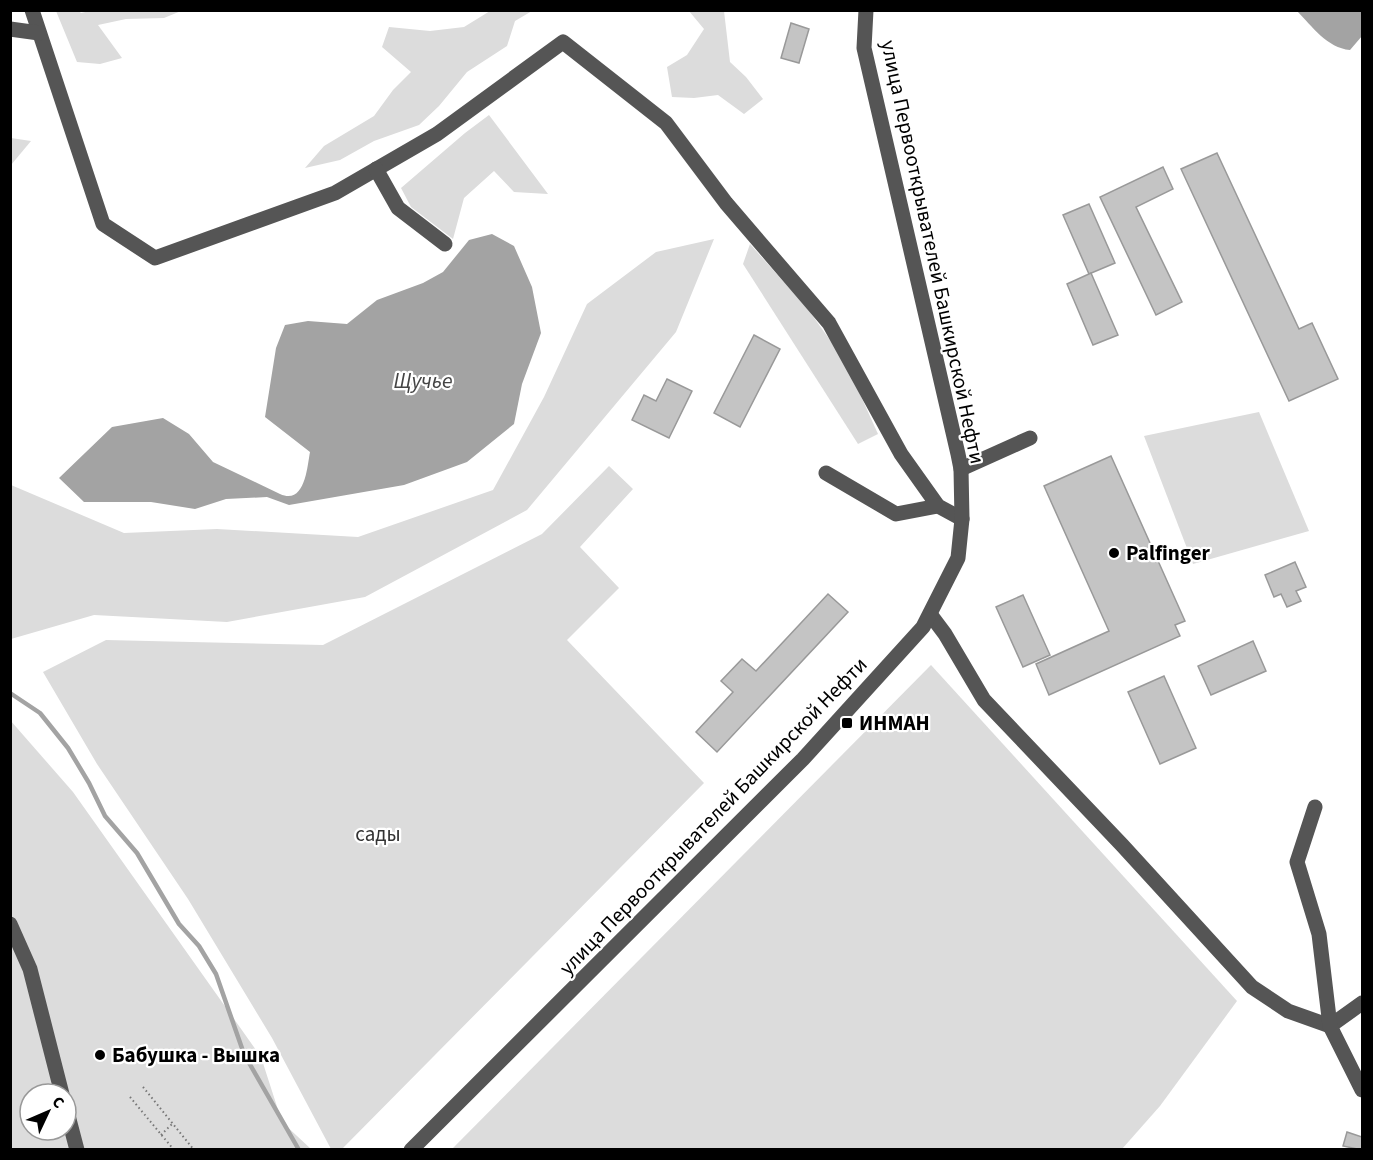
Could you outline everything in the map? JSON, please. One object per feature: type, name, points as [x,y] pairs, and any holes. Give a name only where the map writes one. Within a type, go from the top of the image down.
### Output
[{"type":"street","points":[[32,10],[103,224],[155,258],[335,193],[437,134],[563,42],[666,123],[726,204],[829,323],[901,454],[938,507],[962,519]]},
{"type":"street","name":"улица Первооткрывателей Башкирской Нефти","points":[[411,1149],[803,759],[923,627],[958,558],[962,519],[961,469],[864,48],[866,10]]},
{"type":"street","points":[[10,29],[39,33]]},
{"type":"street","points":[[376,170],[398,208],[445,244]]},
{"type":"street","points":[[961,469],[1030,438]]},
{"type":"street","points":[[826,473],[896,514],[938,507]]},
{"type":"street","points":[[930,614],[945,634],[984,700],[1122,845],[1252,987],[1288,1011],[1330,1026]]},
{"type":"street","points":[[1315,807],[1297,862],[1319,934],[1330,1026],[1362,1090]]},
{"type":"street","points":[[10,924],[30,969],[59,1082]]},
{"type":"street","points":[[1330,1026],[1362,1003]]},
{"type":"path","points":[[143,1087],[194,1149]]},
{"type":"path","points":[[130,1097],[174,1149]]},
{"type":"path","points":[[160,1134],[172,1124]]},
{"type":"green space","points":[[56,11],[79,11],[81,13],[90,11],[181,11],[164,18],[126,19],[98,25],[122,58],[100,64],[77,62]]},
{"type":"green space","points":[[490,11],[532,11],[515,21],[507,46],[467,72],[439,106],[419,125],[374,141],[340,160],[305,168],[324,146],[374,116],[393,90],[411,72],[382,47],[389,27],[430,31],[464,27]]},
{"type":"green space","points":[[689,11],[724,11],[730,62],[746,77],[763,99],[744,114],[718,95],[694,98],[672,97],[667,67],[687,55],[704,29]]},
{"type":"green space","points":[[489,115],[548,194],[514,192],[494,171],[464,198],[453,239],[411,207],[401,188]]},
{"type":"green space","points":[[10,138],[31,141],[11,165]]},
{"type":"green space","points":[[714,239],[676,332],[527,510],[365,597],[227,622],[94,615],[11,639],[11,485],[124,533],[217,529],[358,537],[493,490],[544,397],[587,304],[656,252]]},
{"type":"green space","points":[[750,244],[807,308],[845,361],[878,434],[858,444],[743,264]]},
{"type":"green space","points":[[1259,412],[1309,531],[1193,564],[1144,436]]},
{"type":"green space","name":"сады","points":[[609,466],[633,489],[580,547],[619,588],[567,640],[704,783],[342,1149],[331,1149],[272,1038],[188,899],[97,764],[43,672],[106,640],[323,645],[542,534]]},
{"type":"green space","points":[[931,665],[1237,1001],[1160,1106],[1122,1149],[452,1149]]},
{"type":"green space","points":[[10,720],[73,792],[261,1057],[282,1122],[311,1149],[11,1149]]},
{"type":"water","points":[[1297,11],[1362,11],[1362,36],[1350,50],[1334,45],[1320,35]]},
{"type":"water","name":"Щучье","points":[[492,234],[514,246],[532,287],[541,333],[522,384],[514,424],[467,462],[404,485],[289,505],[267,497],[226,499],[195,509],[151,502],[84,502],[59,478],[112,427],[163,418],[189,434],[213,462],[280,494],[288,496],[295,494],[300,490],[306,475],[310,452],[265,417],[276,348],[285,325],[308,321],[347,324],[377,300],[423,283],[443,272],[469,240]]},
{"type":"building","points":[[791,23],[809,29],[799,63],[781,58]]},
{"type":"building","points":[[1217,153],[1299,329],[1312,323],[1338,379],[1289,401],[1181,169]]},
{"type":"building","points":[[1163,167],[1173,189],[1136,207],[1182,302],[1156,315],[1100,197]]},
{"type":"building","points":[[1089,204],[1115,263],[1089,274],[1063,215]]},
{"type":"building","points":[[1091,273],[1118,335],[1093,345],[1067,284]]},
{"type":"building","points":[[754,335],[780,349],[740,427],[714,413]]},
{"type":"building","points":[[667,379],[692,391],[669,438],[632,420],[644,395],[656,401]]},
{"type":"building","name":"Palfinger","points":[[1111,456],[1185,621],[1175,625],[1180,636],[1049,695],[1036,664],[1109,631],[1044,486]]},
{"type":"building","points":[[1295,562],[1306,587],[1296,591],[1301,601],[1287,607],[1281,594],[1274,597],[1265,575]]},
{"type":"building","points":[[828,594],[848,612],[717,752],[696,732],[733,692],[721,681],[742,659],[756,671]]},
{"type":"building","points":[[1023,595],[1050,655],[1023,667],[996,607]]},
{"type":"building","points":[[1253,641],[1266,671],[1211,695],[1198,666]]},
{"type":"building","points":[[1164,676],[1196,748],[1160,764],[1128,692]]},
{"type":"building","points":[[1347,1132],[1362,1137],[1362,1150],[1343,1146]]},
{"type":"waterway","points":[[10,693],[40,713],[68,748],[105,816],[137,853],[179,924],[199,946],[216,974],[244,1054],[299,1150]]},
{"type":"place","name":"Palfinger","points":[[1114,553]]},
{"type":"place","name":"ИНМАН","points":[[847,723]]},
{"type":"place","name":"Бабушка - Вышка","points":[[100,1055]]}]
